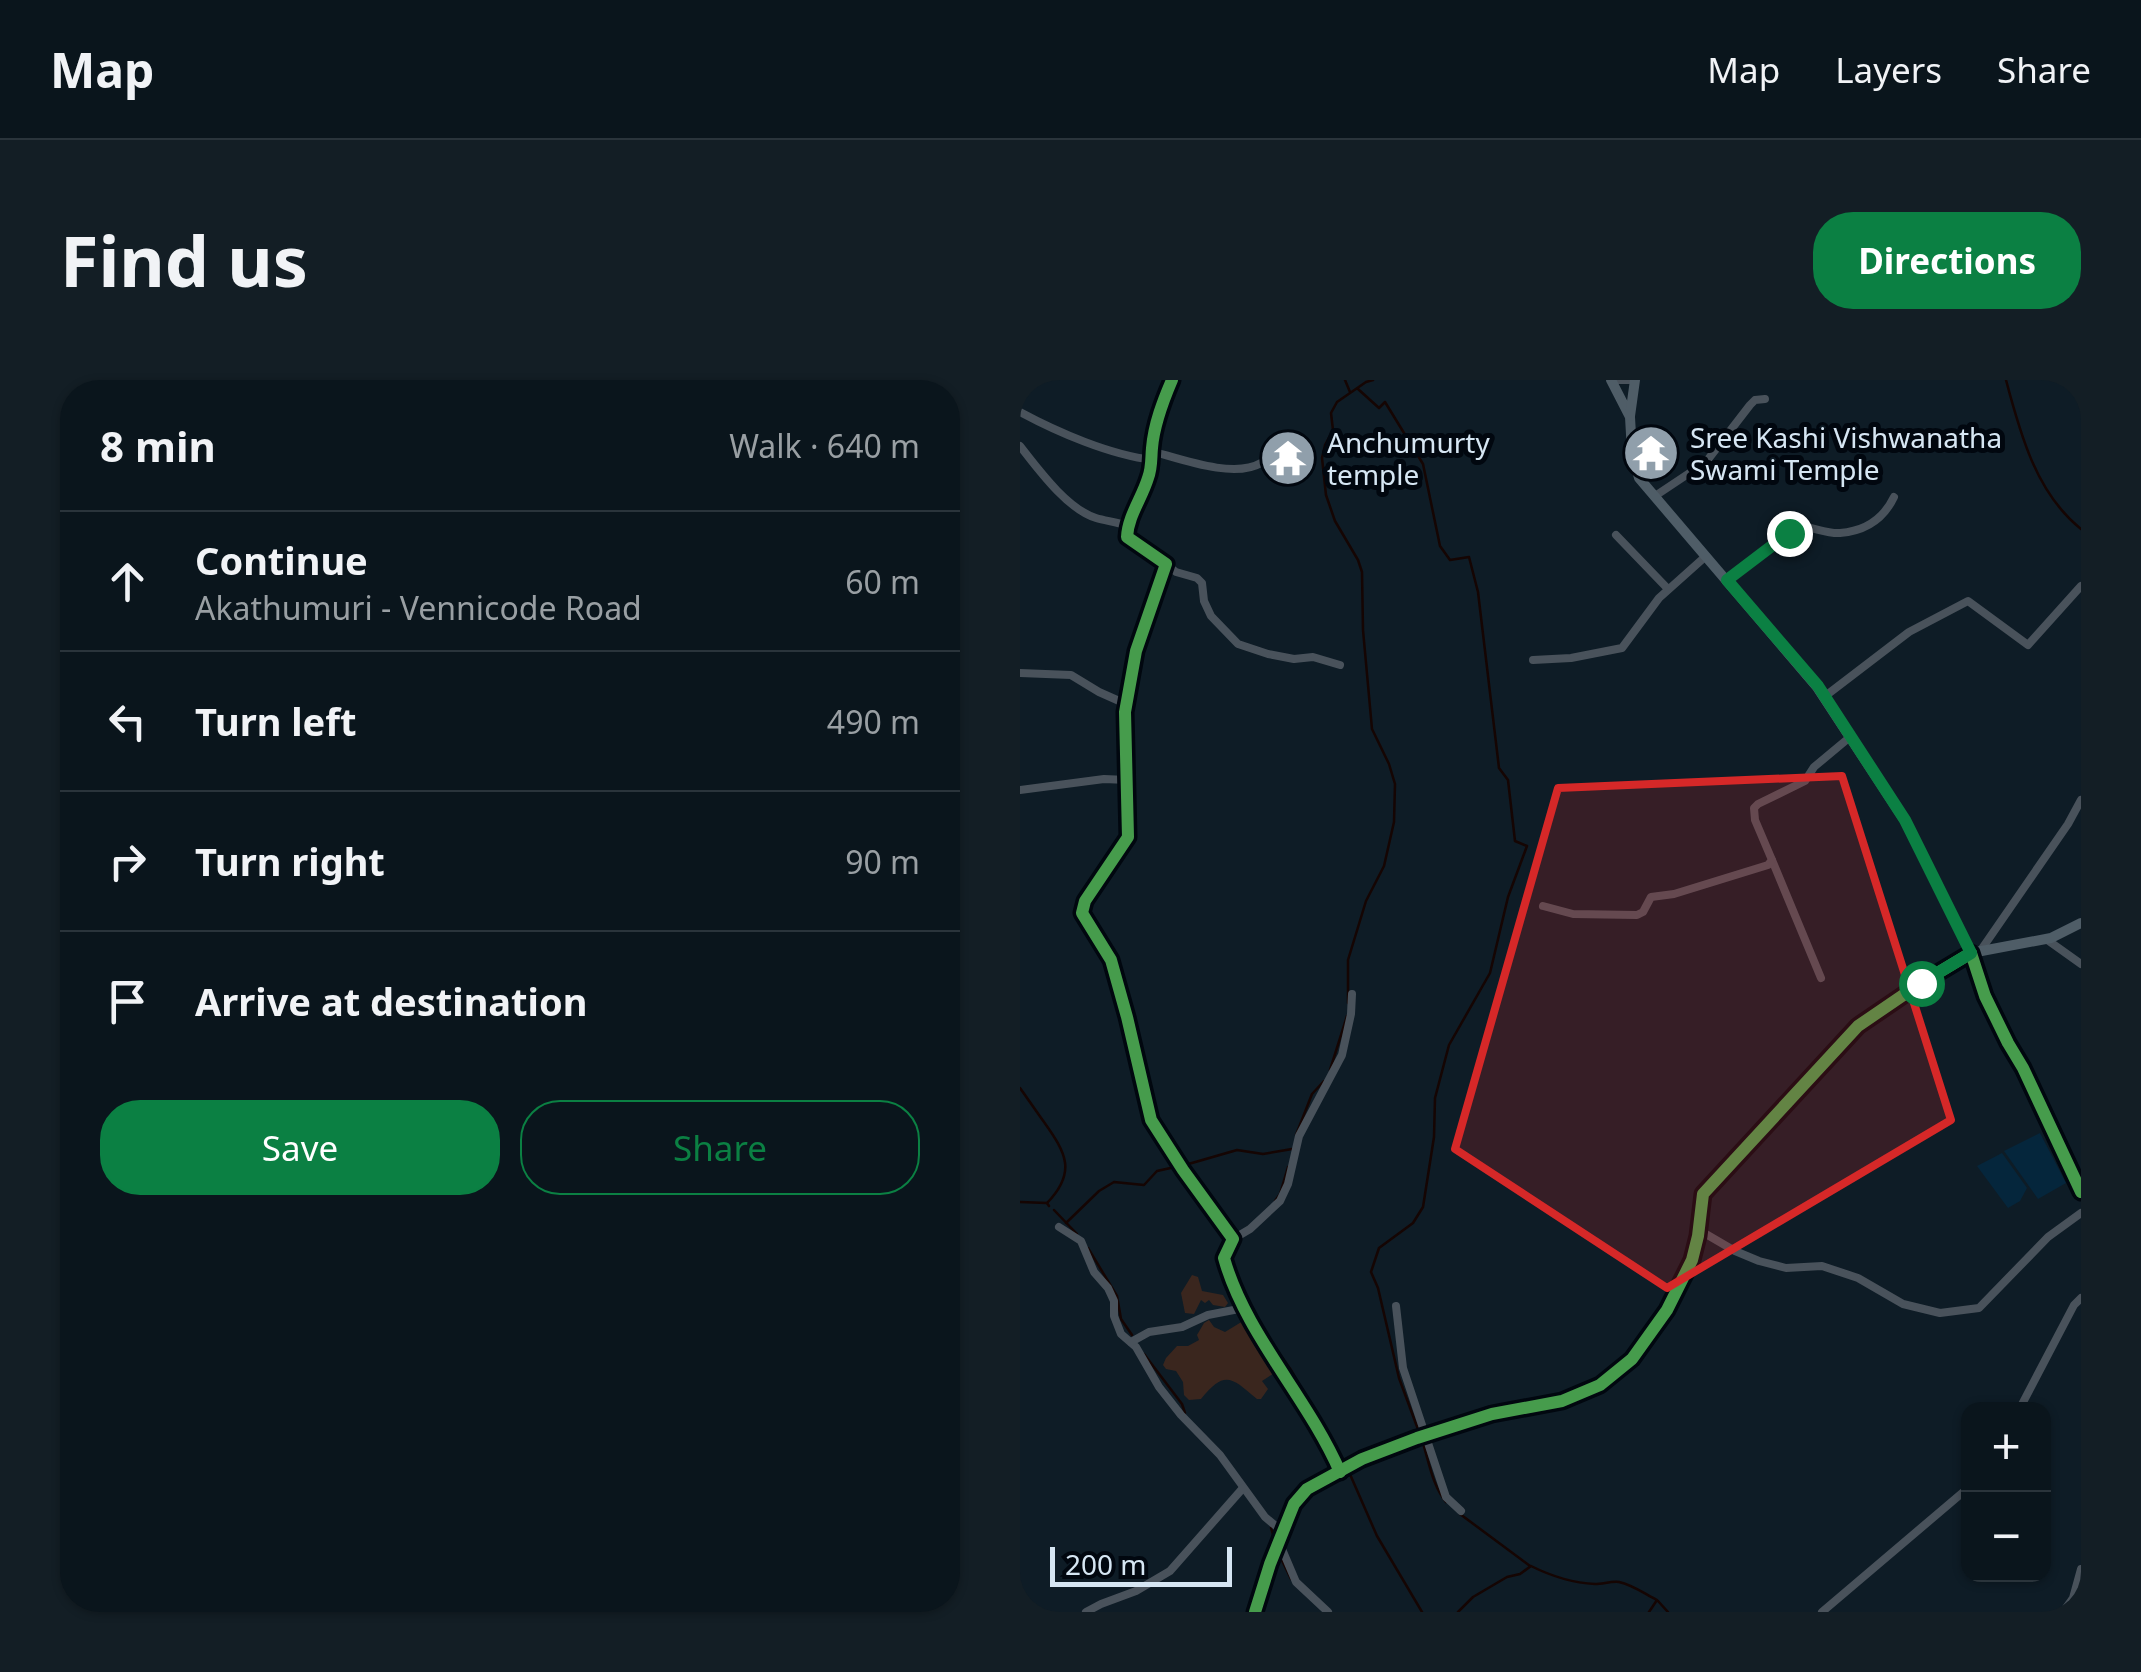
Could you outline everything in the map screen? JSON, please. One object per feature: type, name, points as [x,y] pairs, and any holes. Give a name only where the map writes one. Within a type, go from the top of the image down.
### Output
[{"type":"main road","points":[[1614,380],[1630,417]]},
{"type":"main road","points":[[1632,380],[1632,452],[1639,478],[1824,697],[1905,820],[1975,952],[2046,939],[2081,924]]},
{"type":"street","points":[[1172,380],[1161,404],[1148,478],[1127,537],[1176,572],[1198,578],[1211,616],[1238,644],[1268,654],[1294,659],[1313,657],[1340,665]]},
{"type":"street","points":[[1614,380],[1632,380]]},
{"type":"street","points":[[1655,496],[1706,462],[1750,405],[1764,399]]},
{"type":"street","points":[[1020,412],[1135,458],[1152,456],[1237,470],[1252,469],[1261,463],[1309,469]]},
{"type":"street","points":[[1020,446],[1076,509],[1128,526]]},
{"type":"street","points":[[1727,580],[1797,526],[1838,534],[1864,527],[1883,516],[1894,497]]},
{"type":"street","points":[[1616,534],[1668,589]]},
{"type":"street","points":[[1533,660],[1622,648],[1668,589],[1706,556]]},
{"type":"street","points":[[1166,564],[1136,651],[1126,704],[1128,837],[1085,901],[1082,913],[1112,960],[1150,1120],[1233,1240]]},
{"type":"street","points":[[1824,697],[1909,632],[1968,601],[2028,644],[2081,586]]},
{"type":"street","points":[[1020,672],[1071,674],[1126,704]]},
{"type":"street","points":[[1821,978],[1755,820],[1754,808],[1805,781],[1814,766],[1850,736]]},
{"type":"street","points":[[1020,790],[1104,779],[1126,780]]},
{"type":"street","points":[[1255,1612],[1294,1504],[1307,1489],[1362,1459],[1426,1435],[1492,1414],[1562,1400],[1600,1385],[1632,1359],[1667,1310],[1692,1260],[1703,1194],[1858,1026],[1975,952],[2068,824],[2081,800]]},
{"type":"street","points":[[1543,906],[1573,914],[1637,915],[1651,897],[1759,869],[1772,860]]},
{"type":"street","points":[[2046,939],[2081,964]]},
{"type":"street","points":[[1975,952],[1985,996],[2081,1192]]},
{"type":"street","points":[[1340,1472],[1327,1443],[1244,1308],[1224,1258],[1233,1240],[1280,1201],[1299,1136],[1342,1055],[1352,994]]},
{"type":"street","points":[[1699,1230],[1734,1252],[1760,1261],[1786,1268],[1822,1266],[1858,1278],[1903,1304],[1940,1313],[1979,1308],[2048,1238],[2081,1213]]},
{"type":"street","points":[[1059,1227],[1080,1241],[1094,1272],[1114,1301],[1118,1328],[1136,1346],[1159,1387],[1220,1456],[1265,1517],[1283,1532]]},
{"type":"street","points":[[2023,1402],[2081,1298]]},
{"type":"street","points":[[1396,1306],[1403,1368],[1446,1497],[1460,1512]]},
{"type":"street","points":[[1131,1342],[1149,1332],[1182,1327],[1208,1315],[1244,1308]]},
{"type":"street","points":[[1086,1612],[1136,1592],[1170,1571],[1244,1488]]},
{"type":"street","points":[[1822,1612],[1963,1492]]},
{"type":"street","points":[[1278,1542],[1296,1582],[1328,1612]]},
{"type":"street","points":[[2063,1612],[2073,1598],[2081,1569]]},
{"type":"highlighted area","points":[[1842,776],[1951,1120],[1667,1288],[1455,1149],[1558,788]]},
{"type":"shaded area","points":[[2040,1133],[2066,1183],[2038,1199],[2004,1151]]},
{"type":"shaded area","points":[[2002,1153],[2027,1188],[2020,1201],[2008,1208],[1977,1166]]},
{"type":"shaded area","points":[[1192,1275],[1198,1277],[1202,1291],[1223,1295],[1228,1303],[1225,1307],[1201,1300],[1194,1314],[1185,1313],[1181,1293]]},
{"type":"shaded area","points":[[1209,1320],[1225,1332],[1243,1321],[1276,1372],[1262,1381],[1268,1389],[1261,1399],[1235,1382],[1223,1380],[1201,1399],[1189,1400],[1176,1371],[1163,1365],[1177,1346],[1199,1340],[1197,1335]]},
{"type":"waterway","points":[[1345,380],[1350,392]]},
{"type":"waterway","points":[[1348,1003],[1348,960],[1366,901],[1384,866],[1394,822],[1395,784],[1372,729],[1362,572],[1335,521],[1326,495],[1322,458],[1333,430],[1331,413],[1337,402],[1373,380]]},
{"type":"waterway","points":[[2006,380],[2024,441],[2041,480],[2081,529]]},
{"type":"waterway","points":[[1358,389],[1379,408],[1385,402],[1423,464],[1440,546],[1450,560],[1469,557],[1478,592],[1499,768],[1508,780],[1515,841],[1527,846],[1508,897],[1490,973],[1449,1045],[1435,1098],[1434,1137],[1423,1207],[1413,1223],[1379,1248],[1371,1272],[1399,1378],[1419,1432]]},
{"type":"waterway","points":[[1330,1070],[1347,1016]]},
{"type":"waterway","points":[[1296,1135],[1312,1094],[1324,1081]]},
{"type":"waterway","points":[[1020,1088],[1063,1153],[1065,1172],[1047,1203],[1049,1206]]},
{"type":"waterway","points":[[1185,1165],[1237,1150],[1263,1154],[1292,1149]]},
{"type":"waterway","points":[[1066,1223],[1114,1182],[1144,1185],[1157,1171],[1175,1167]]},
{"type":"waterway","points":[[1275,1201],[1288,1167]]},
{"type":"waterway","points":[[1020,1202],[1047,1203]]},
{"type":"waterway","points":[[1054,1210],[1077,1234]]},
{"type":"waterway","points":[[1235,1244],[1231,1259],[1234,1274],[1263,1331],[1291,1370],[1344,1462]]},
{"type":"waterway","points":[[1088,1248],[1117,1296],[1121,1319],[1132,1335]]},
{"type":"waterway","points":[[1144,1354],[1185,1413]]},
{"type":"waterway","points":[[1422,1440],[1434,1480],[1446,1502]]},
{"type":"waterway","points":[[1349,1472],[1377,1536],[1422,1612]]},
{"type":"waterway","points":[[1460,1514],[1530,1566]]},
{"type":"waterway","points":[[1271,1528],[1275,1541]]},
{"type":"waterway","points":[[1278,1552],[1291,1579]]},
{"type":"waterway","points":[[1458,1612],[1473,1597],[1531,1566],[1579,1582],[1629,1585],[1657,1600],[1649,1612]]},
{"type":"waterway","points":[[1658,1601],[1668,1612]]},
{"type":"cycle path","points":[[1172,380],[1155,430],[1149,474],[1127,537],[1166,564],[1136,651],[1125,712],[1128,837],[1085,901],[1082,913],[1111,960],[1151,1120],[1233,1239],[1224,1258],[1246,1313],[1340,1472]]},
{"type":"cycle path","points":[[1255,1612],[1294,1504],[1307,1489],[1362,1459],[1417,1438],[1492,1414],[1562,1401],[1600,1385],[1632,1359],[1667,1310],[1692,1260],[1703,1194],[1858,1026],[1971,953],[1985,996],[2081,1192]]},
{"type":"place","name":"Sree Kashi Vishwanatha Swami Temple","points":[[1651,453]]},
{"type":"place","name":"Anchumurty temple","points":[[1288,458]]},
{"type":"route","points":[[1789,533],[1727,580],[1818,686],[1905,820],[1971,953],[1921,983]]}]
